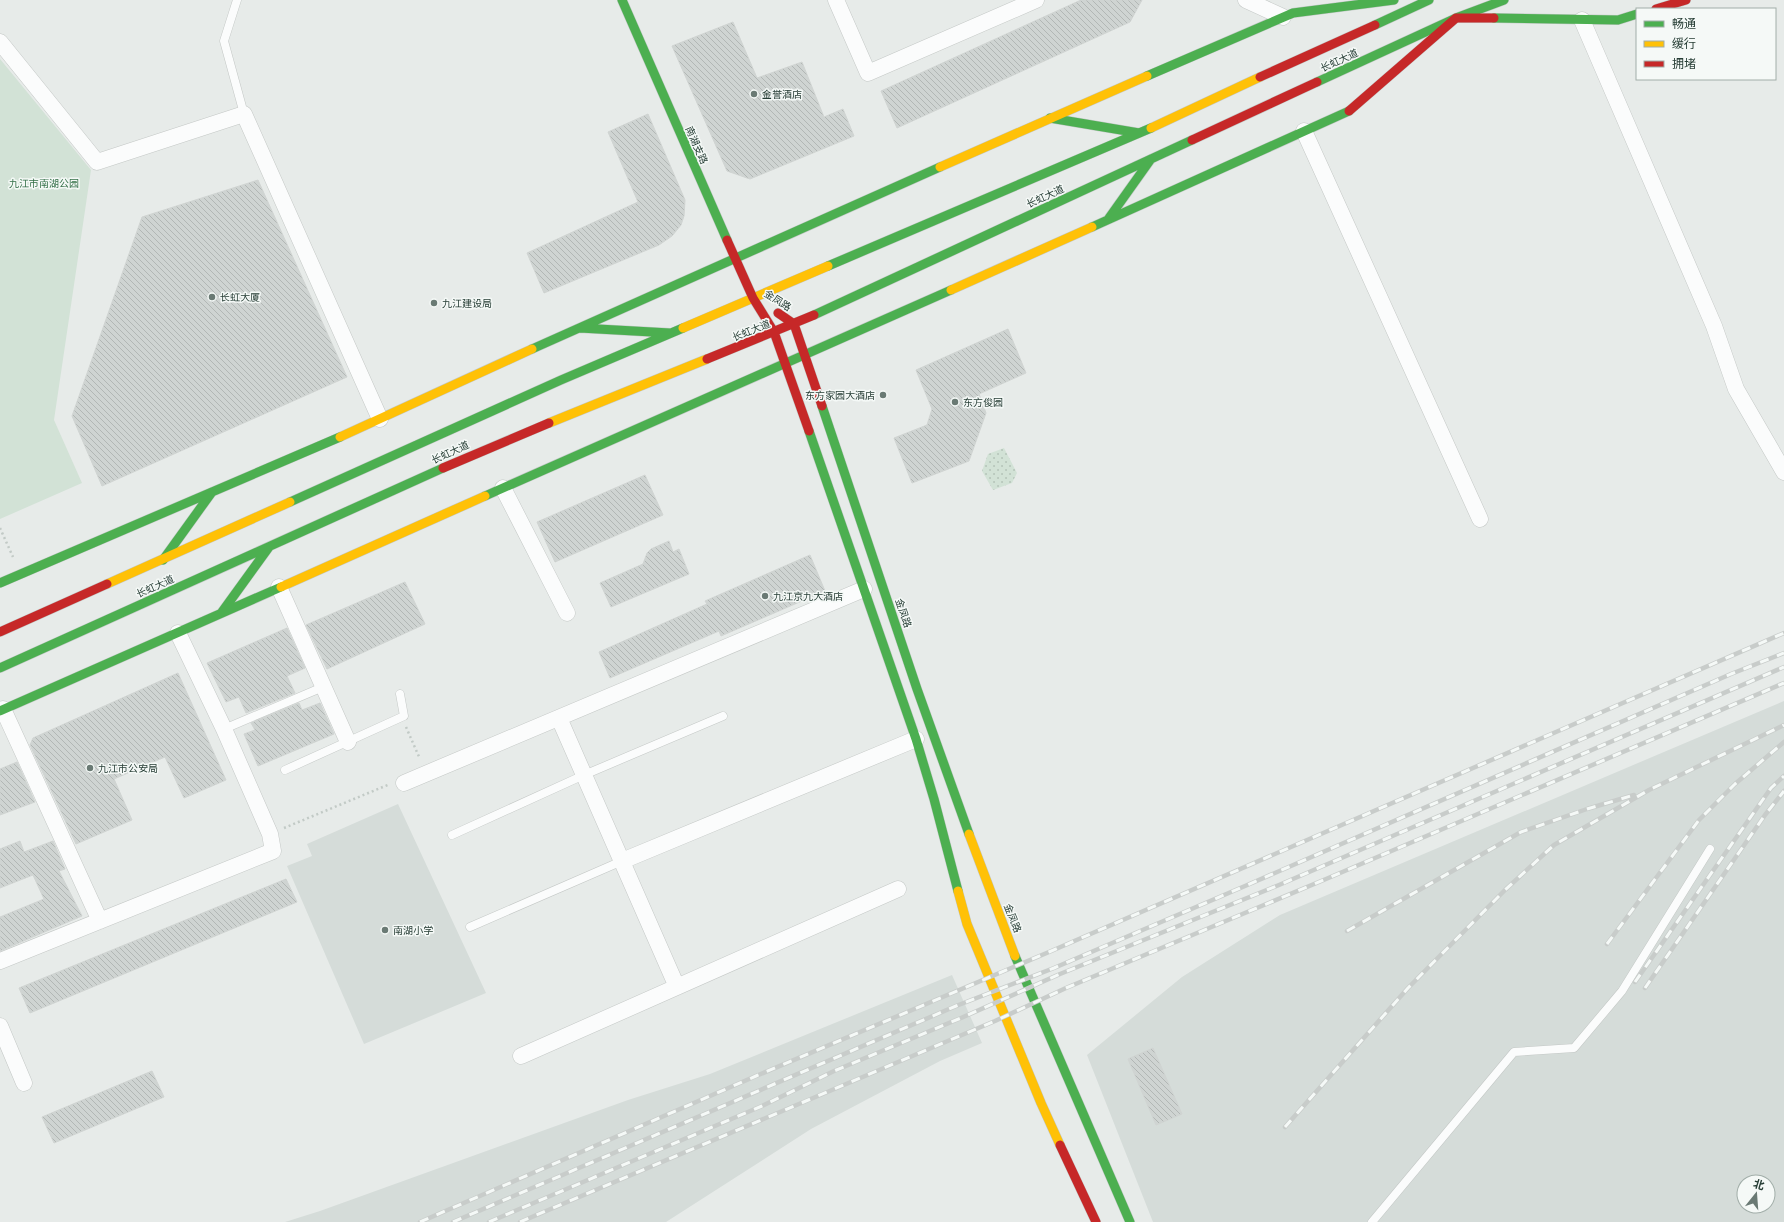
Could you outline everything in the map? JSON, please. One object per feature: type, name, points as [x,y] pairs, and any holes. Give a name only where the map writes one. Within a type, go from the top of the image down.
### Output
[{"type":"main road","name":"南湖支路","points":[[622,0],[753,298]]},
{"type":"main road","points":[[0,583],[380,419],[576,328],[1050,118],[1283,17],[1293,13],[1394,0]]},
{"type":"main road","name":"长虹大道","points":[[0,632],[561,380],[1139,133],[1429,0]]},
{"type":"main road","name":"长虹大道","points":[[0,668],[483,450],[794,324],[1456,18],[1504,0]]},
{"type":"main road","points":[[1659,8],[1686,0]]},
{"type":"main road","points":[[2,710],[1109,219],[1351,110],[1456,18],[1618,20],[1636,14]]},
{"type":"main road","points":[[1050,118],[1139,133]]},
{"type":"main road","points":[[1109,219],[1151,159]]},
{"type":"main road","name":"金凤路","points":[[753,298],[794,324],[935,737],[996,908],[1130,1222]]},
{"type":"main road","name":"金凤路","points":[[753,298],[774,332],[916,740],[934,799],[967,924],[1040,1104],[1096,1222]]},
{"type":"main road","points":[[576,328],[670,334]]},
{"type":"main road","points":[[163,560],[212,492]]},
{"type":"main road","points":[[222,613],[269,547]]},
{"type":"street","points":[[836,0],[868,73],[1009,5],[1036,0]]},
{"type":"street","points":[[1246,0],[1283,17]]},
{"type":"street","points":[[1582,20],[1711,320],[1736,389],[1784,472]]},
{"type":"street","points":[[0,42],[97,162],[244,114],[380,419]]},
{"type":"street","points":[[1304,131],[1480,519]]},
{"type":"street","points":[[503,488],[567,613]]},
{"type":"street","points":[[279,587],[348,742]]},
{"type":"street","points":[[400,782],[427,774],[864,589]]},
{"type":"street","points":[[0,961],[272,851],[270,834],[224,729],[178,633]]},
{"type":"street","points":[[2,710],[100,921]]},
{"type":"street","points":[[559,718],[677,987]]},
{"type":"street","points":[[622,861],[916,740]]},
{"type":"street","points":[[521,1056],[898,889]]},
{"type":"street","points":[[0,1026],[24,1083]]},
{"type":"lane","points":[[237,0],[224,41],[244,114]]},
{"type":"lane","points":[[224,729],[324,687]]},
{"type":"lane","points":[[285,770],[401,718],[404,716],[400,694]]},
{"type":"lane","points":[[452,835],[584,775],[723,716]]},
{"type":"lane","points":[[1372,1222],[1514,1052],[1574,1048],[1622,991],[1710,849]]},
{"type":"lane","points":[[470,927],[622,861]]},
{"type":"path","points":[[0,528],[20,574]]},
{"type":"path","points":[[401,718],[427,774]]},
{"type":"path","points":[[270,834],[400,782]]},
{"type":"shaded area","points":[[1784,701],[1784,1222],[1153,1222],[1087,1055],[1182,977],[1280,915]]},
{"type":"shaded area","name":"南湖小学","points":[[398,804],[486,993],[364,1044],[287,866],[312,856],[307,844]]},
{"type":"shaded area","points":[[952,975],[982,1043],[940,1061],[811,1129],[666,1222],[285,1222],[320,1211],[628,1100],[710,1074]]},
{"type":"green space","name":"九江市南湖公园","points":[[0,59],[91,170],[54,420],[82,483],[0,519]]},
{"type":"green space","points":[[1004,448],[1017,473],[1012,483],[993,490],[982,471],[988,454]]},
{"type":"building","points":[[1081,0],[1142,0],[1130,22],[897,128],[881,91]]},
{"type":"building","name":"金誉酒店","points":[[733,22],[757,78],[802,62],[824,117],[843,109],[854,136],[750,179],[727,171],[672,46]]},
{"type":"building","points":[[648,114],[685,200],[684,216],[681,225],[672,236],[659,245],[544,293],[527,253],[638,202],[608,132]]},
{"type":"building","name":"长虹大厦","points":[[258,180],[347,377],[102,486],[72,416],[142,217]]},
{"type":"building","name":"东方俊园","points":[[1008,329],[1026,373],[979,394],[986,413],[969,461],[912,483],[894,438],[927,425],[932,409],[916,370]]},
{"type":"building","points":[[645,475],[663,515],[555,562],[537,522]]},
{"type":"building","points":[[669,541],[673,552],[679,549],[689,574],[611,607],[600,583],[643,564],[647,553],[651,549]]},
{"type":"building","points":[[810,555],[825,591],[721,636],[719,631],[610,678],[599,652],[707,604],[705,601]]},
{"type":"building","points":[[405,582],[425,624],[327,669],[306,625]]},
{"type":"building","points":[[287,628],[305,668],[287,676],[295,693],[246,713],[239,697],[226,702],[207,663]]},
{"type":"building","name":"九江市公安局","points":[[178,673],[226,780],[184,798],[165,757],[114,779],[132,820],[76,844],[30,745],[33,738]]},
{"type":"building","points":[[299,703],[302,710],[320,703],[334,734],[258,766],[244,734],[255,730],[251,723]]},
{"type":"building","points":[[17,762],[35,802],[0,815],[0,769]]},
{"type":"building","points":[[20,841],[24,852],[53,841],[65,869],[59,871],[82,916],[0,951],[0,917],[44,899],[33,875],[0,888],[0,849]]},
{"type":"building","points":[[286,879],[297,902],[30,1013],[19,988]]},
{"type":"building","points":[[1153,1048],[1182,1114],[1156,1125],[1128,1059]]},
{"type":"building","points":[[152,1071],[164,1097],[54,1143],[42,1117]]},
{"type":"railway","points":[[420,1222],[756,1076],[1049,952],[1784,633]]},
{"type":"railway","points":[[453,1222],[956,1006],[1054,968],[1731,674],[1784,653]]},
{"type":"railway","points":[[489,1222],[762,1106],[834,1071],[961,1018],[1060,974],[1279,885],[1784,667]]},
{"type":"railway","points":[[520,1222],[995,1021],[1066,988],[1326,879],[1784,683]]},
{"type":"railway","points":[[1285,1127],[1408,988],[1505,890],[1554,845],[1649,790],[1784,725]]},
{"type":"railway","points":[[1607,944],[1699,820],[1735,784],[1784,742]]},
{"type":"railway","points":[[1635,982],[1771,788],[1784,776]]},
{"type":"railway","points":[[1645,988],[1765,815],[1784,791]]},
{"type":"railway","points":[[1347,931],[1521,832],[1587,809],[1634,795]]},
{"type":"traffic: fast","points":[[622,0],[727,240]]},
{"type":"traffic: fast","points":[[1147,76],[1293,13],[1394,0]]},
{"type":"traffic: fast","points":[[1375,25],[1429,0]]},
{"type":"traffic: fast","points":[[1317,82],[1456,18],[1504,0]]},
{"type":"traffic: fast","points":[[1494,18],[1618,20],[1636,14]]},
{"type":"traffic: fast","points":[[1092,227],[1349,111]]},
{"type":"traffic: fast","points":[[1050,118],[1139,133]]},
{"type":"traffic: fast","points":[[828,266],[1151,128]]},
{"type":"traffic: fast","points":[[814,315],[1192,140]]},
{"type":"traffic: fast","points":[[1109,218],[1151,159]]},
{"type":"traffic: fast","points":[[532,349],[940,167]]},
{"type":"traffic: fast","points":[[485,496],[951,290]]},
{"type":"traffic: fast","points":[[580,328],[670,333]]},
{"type":"traffic: fast","points":[[290,502],[561,380],[683,328]]},
{"type":"traffic: fast","points":[[822,406],[917,689],[969,834]]},
{"type":"traffic: fast","points":[[809,431],[916,739],[934,799],[958,891]]},
{"type":"traffic: fast","points":[[0,583],[340,437]]},
{"type":"traffic: fast","points":[[0,668],[443,468]]},
{"type":"traffic: fast","points":[[163,560],[212,492]]},
{"type":"traffic: fast","points":[[222,612],[269,547]]},
{"type":"traffic: fast","points":[[0,711],[281,587]]},
{"type":"traffic: fast","points":[[1015,956],[1130,1222]]},
{"type":"traffic: slow","points":[[940,167],[1147,76]]},
{"type":"traffic: slow","points":[[1151,128],[1260,77]]},
{"type":"traffic: slow","points":[[951,290],[1092,227]]},
{"type":"traffic: slow","points":[[683,328],[828,266]]},
{"type":"traffic: slow","points":[[340,437],[532,349]]},
{"type":"traffic: slow","points":[[549,423],[707,359]]},
{"type":"traffic: slow","points":[[281,587],[485,496]]},
{"type":"traffic: slow","points":[[107,584],[290,502]]},
{"type":"traffic: slow","points":[[969,834],[1015,956]]},
{"type":"traffic: slow","points":[[958,891],[967,924],[1041,1103],[1060,1145]]},
{"type":"traffic: jam","points":[[1659,8],[1686,0]]},
{"type":"traffic: jam","points":[[1349,111],[1456,18],[1494,18]]},
{"type":"traffic: jam","points":[[1260,77],[1375,25]]},
{"type":"traffic: jam","points":[[1192,140],[1317,82]]},
{"type":"traffic: jam","points":[[727,240],[753,298],[774,332],[809,431]]},
{"type":"traffic: jam","points":[[778,313],[794,324],[822,406]]},
{"type":"traffic: jam","points":[[707,359],[814,315]]},
{"type":"traffic: jam","points":[[443,468],[549,423]]},
{"type":"traffic: jam","points":[[0,632],[107,584]]},
{"type":"traffic: jam","points":[[1060,1145],[1096,1222]]},
{"type":"place","name":"金誉酒店","points":[[754,94]]},
{"type":"place","name":"长虹大厦","points":[[212,297]]},
{"type":"place","name":"九江建设局","points":[[434,303]]},
{"type":"place","name":"东方家园大酒店","points":[[883,395]]},
{"type":"place","name":"东方俊园","points":[[955,402]]},
{"type":"place","name":"九江京九大酒店","points":[[765,596]]},
{"type":"place","name":"九江市公安局","points":[[90,768]]},
{"type":"place","name":"南湖小学","points":[[385,930]]}]
